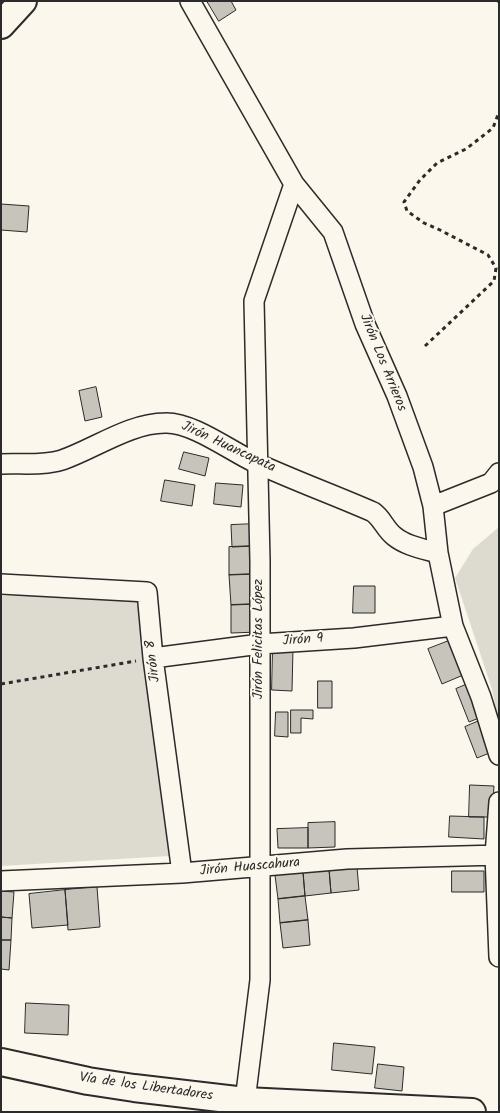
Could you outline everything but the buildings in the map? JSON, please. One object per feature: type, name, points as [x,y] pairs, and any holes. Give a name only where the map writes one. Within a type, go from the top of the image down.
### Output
[{"type":"highway","points":[[1,25],[23,1]]},
{"type":"highway","name":"Vía de los Libertadores","points":[[1,1062],[88,1081],[245,1106],[472,1112]]},
{"type":"street","name":"Jirón Los Arrieros","points":[[190,1],[294,184],[333,232],[365,324],[397,396],[423,467],[433,506],[438,553],[453,626],[481,697],[499,755]]},
{"type":"street","name":"Jirón Felicitas López","points":[[245,1106],[260,980],[260,644],[254,301],[294,184]]},
{"type":"street","name":"Jirón Huancapata","points":[[1,464],[59,461],[135,429],[152,424],[180,425],[198,432],[257,463],[373,512],[380,517],[393,536],[418,548],[438,553]]},
{"type":"street","points":[[433,506],[491,483],[499,473]]},
{"type":"street","name":"Jirón 8","points":[[1,584],[147,592],[153,658],[182,873]]},
{"type":"street","name":"Jirón 9","points":[[153,658],[260,644],[354,638],[453,626]]},
{"type":"street","points":[[499,802],[497,855],[499,957]]},
{"type":"street","name":"Jirón Huascahura","points":[[1,881],[182,873],[260,868],[347,859],[497,855]]},
{"type":"path","points":[[425,346],[494,281],[496,268],[488,255],[424,223],[407,211],[404,202],[420,180],[438,163],[466,149],[493,128],[499,112]]},
{"type":"path","points":[[1,684],[153,658]]},
{"type":"shaded area","points":[[499,527],[498,720],[492,689],[455,578],[473,549]]},
{"type":"shaded area","points":[[145,595],[170,856],[1,866],[1,596]]}]
